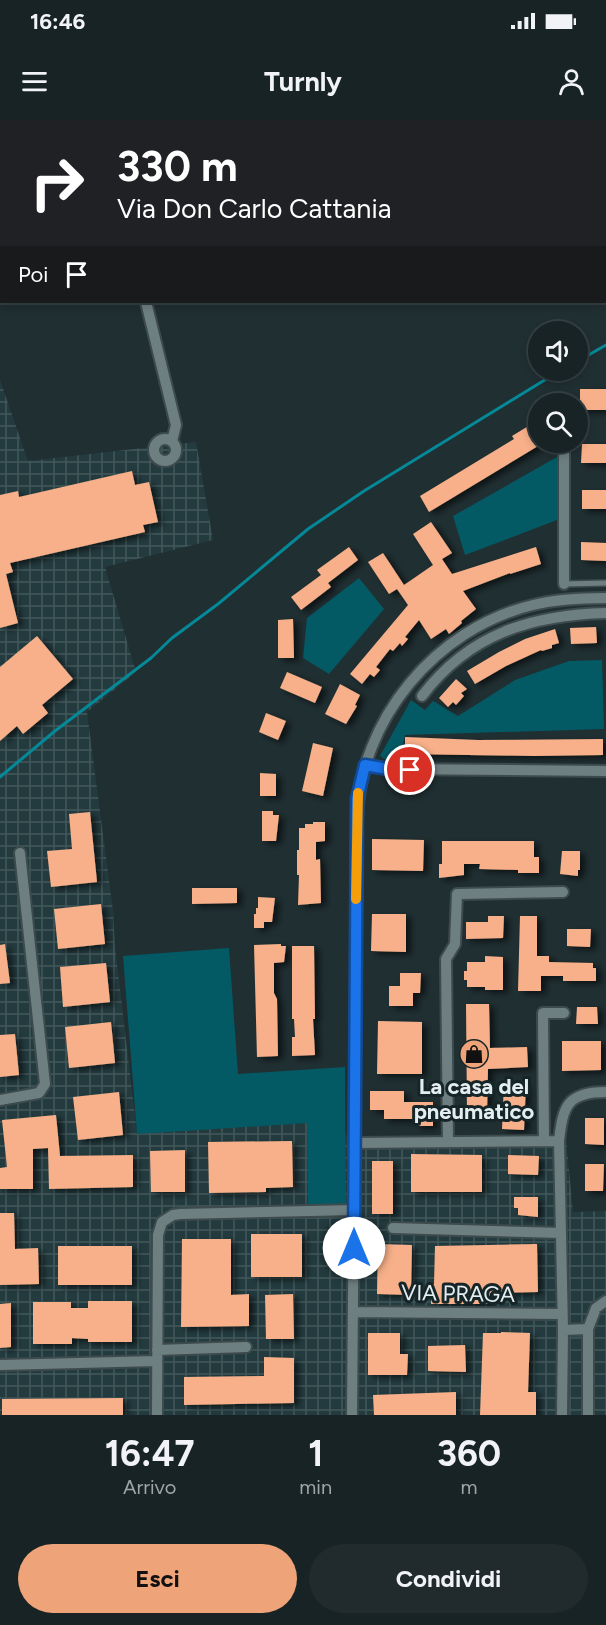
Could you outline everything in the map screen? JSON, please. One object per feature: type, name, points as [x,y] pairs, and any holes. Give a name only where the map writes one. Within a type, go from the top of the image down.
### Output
[{"type":"street","points":[[146,303],[176,426],[167,440]]},
{"type":"street","points":[[564,453],[564,584]]},
{"type":"street","points":[[352,1415],[357,799],[365,765],[383,723],[406,687],[418,673],[452,644],[483,624],[532,605],[580,598],[606,598]]},
{"type":"street","points":[[422,696],[451,663],[470,649],[516,625],[575,613],[606,613]]},
{"type":"street","points":[[365,765],[388,769],[606,771]]},
{"type":"street","points":[[0,1100],[39,1093],[45,1084],[20,853]]},
{"type":"street","points":[[448,1142],[446,959],[455,944],[457,894],[562,892]]},
{"type":"street","points":[[544,1142],[543,1013],[564,1013]]},
{"type":"street","points":[[562,1415],[563,1330],[559,1141],[562,1117],[568,1104],[578,1095],[606,1092]]},
{"type":"street","points":[[354,1143],[559,1141]]},
{"type":"street","points":[[157,1415],[158,1236],[162,1222],[173,1215],[180,1214],[354,1210]]},
{"type":"street","points":[[393,1228],[561,1233]]},
{"type":"street","points":[[588,1415],[588,1329],[596,1308],[606,1300]]},
{"type":"street","name":"VIA PRAGA","points":[[354,1312],[562,1314]]},
{"type":"street","points":[[563,1330],[588,1329]]},
{"type":"street","points":[[0,1365],[157,1356],[246,1347]]},
{"type":"lane","points":[[564,584],[606,583]]},
{"type":"shaded area","points":[[0,380],[28,461],[196,442],[213,540],[105,567],[136,672],[87,712],[113,911],[115,947],[137,1133],[307,1116],[358,1141],[566,1138],[573,1212],[606,1211],[606,1415],[0,1415]]},
{"type":"shaded area","points":[[557,457],[557,520],[465,555],[453,516]]},
{"type":"shaded area","points":[[359,578],[384,609],[329,674],[303,658],[307,618]]},
{"type":"shaded area","points":[[602,660],[604,729],[405,735],[402,748],[397,749],[397,759],[387,761],[380,756],[411,700],[425,710],[433,701],[458,716],[515,680],[569,661]]},
{"type":"shaded area","points":[[229,948],[238,1074],[345,1067],[346,1204],[308,1204],[307,1123],[137,1134],[123,956]]},
{"type":"building","points":[[580,389],[606,389],[606,410],[588,410],[588,393],[580,393]]},
{"type":"building","points":[[528,426],[528,452],[429,512],[420,496],[514,439],[512,436]]},
{"type":"building","points":[[588,444],[606,444],[606,463],[581,463],[582,453],[588,453]]},
{"type":"building","points":[[132,471],[135,485],[149,482],[158,522],[143,525],[145,532],[10,563],[13,572],[6,574],[18,623],[0,628],[0,495],[18,491],[19,497]]},
{"type":"building","points":[[582,490],[606,490],[606,509],[582,509]]},
{"type":"building","points":[[431,522],[452,553],[442,559],[452,574],[536,547],[541,564],[463,591],[476,609],[449,634],[446,629],[431,639],[419,620],[405,637],[408,639],[402,646],[400,643],[393,651],[390,649],[376,667],[380,670],[374,677],[370,674],[362,684],[350,674],[408,605],[397,589],[389,594],[368,562],[383,553],[404,585],[433,565],[413,534]]},
{"type":"building","points":[[581,542],[606,543],[606,561],[581,560]]},
{"type":"building","points":[[349,547],[358,560],[328,583],[331,587],[301,610],[291,597],[321,575],[317,570]]},
{"type":"building","points":[[293,619],[294,658],[278,658],[278,620]]},
{"type":"building","points":[[596,627],[597,643],[571,644],[570,628]]},
{"type":"building","points":[[555,629],[559,643],[552,645],[552,648],[541,650],[506,666],[475,684],[467,671],[525,639]]},
{"type":"building","points":[[37,636],[73,679],[42,705],[48,713],[23,734],[17,726],[0,741],[0,667]]},
{"type":"building","points":[[287,672],[322,687],[315,703],[280,688]]},
{"type":"building","points":[[456,679],[467,689],[461,693],[464,696],[456,705],[453,702],[448,707],[439,698]]},
{"type":"building","points":[[340,684],[360,695],[355,705],[357,706],[346,724],[325,714]]},
{"type":"building","points":[[266,713],[286,721],[278,740],[259,732]]},
{"type":"building","points":[[405,737],[478,740],[603,739],[603,755],[405,754]]},
{"type":"building","points":[[313,743],[333,748],[323,796],[302,791]]},
{"type":"building","points":[[260,773],[276,774],[276,796],[260,796]]},
{"type":"building","points":[[262,811],[273,811],[273,815],[279,815],[276,841],[262,841]]},
{"type":"building","points":[[90,812],[97,882],[51,887],[47,851],[72,849],[69,814]]},
{"type":"building","points":[[313,822],[325,822],[325,841],[316,842],[316,860],[320,859],[321,903],[298,905],[299,828],[305,828],[305,824],[313,824]]},
{"type":"building","points":[[372,839],[424,840],[423,871],[372,870]]},
{"type":"building","points":[[442,841],[534,841],[534,857],[539,857],[539,873],[479,869],[480,864],[464,864],[464,875],[439,878],[439,864],[442,864]]},
{"type":"building","points":[[562,851],[580,851],[578,876],[560,874]]},
{"type":"building","points":[[192,888],[237,888],[237,903],[192,904]]},
{"type":"building","points":[[258,897],[275,898],[272,922],[264,922],[264,928],[254,928]]},
{"type":"building","points":[[101,904],[105,944],[58,949],[54,909]]},
{"type":"building","points":[[372,914],[406,914],[406,952],[371,951]]},
{"type":"building","points":[[488,916],[504,916],[503,938],[466,939],[466,922],[488,922]]},
{"type":"building","points":[[520,916],[537,916],[537,956],[549,956],[549,962],[593,963],[593,968],[596,968],[596,981],[563,981],[563,976],[541,976],[541,991],[518,991]]},
{"type":"building","points":[[567,929],[591,929],[590,947],[567,946]]},
{"type":"building","points":[[5,944],[10,983],[0,984],[0,945]]},
{"type":"building","points":[[281,944],[281,946],[286,946],[284,962],[274,963],[278,1056],[257,1057],[254,945]]},
{"type":"building","points":[[292,946],[314,946],[315,1055],[292,1056],[292,1037],[295,1037],[294,1019],[292,1019]]},
{"type":"building","points":[[485,956],[503,957],[503,990],[467,987],[464,971],[467,971],[467,962],[485,962]]},
{"type":"building","points":[[106,963],[110,1002],[63,1007],[60,967]]},
{"type":"building","points":[[400,973],[421,973],[420,993],[413,993],[413,1006],[389,1006],[389,986],[400,986]]},
{"type":"building","points":[[466,1004],[489,1004],[490,1048],[527,1047],[528,1067],[488,1069],[487,1114],[467,1114]]},
{"type":"building","points":[[577,1007],[597,1007],[598,1024],[576,1024]]},
{"type":"building","points":[[378,1021],[422,1022],[422,1074],[377,1074]]},
{"type":"building","points":[[111,1022],[115,1063],[69,1068],[65,1027]]},
{"type":"building","points":[[15,1034],[19,1075],[0,1077],[0,1035]]},
{"type":"building","points":[[562,1041],[601,1041],[601,1070],[562,1071]]},
{"type":"building","points":[[504,1083],[526,1084],[524,1130],[502,1129]]},
{"type":"building","points":[[370,1091],[404,1091],[404,1102],[433,1102],[433,1126],[416,1126],[416,1119],[384,1119],[384,1110],[370,1110]]},
{"type":"building","points":[[119,1092],[123,1135],[78,1140],[73,1097]]},
{"type":"building","points":[[56,1115],[60,1156],[133,1155],[133,1187],[49,1189],[48,1148],[33,1149],[33,1189],[0,1189],[0,1168],[7,1167],[2,1120]]},
{"type":"building","points":[[585,1118],[604,1118],[604,1145],[585,1144]]},
{"type":"building","points":[[292,1141],[293,1187],[266,1188],[266,1192],[209,1193],[208,1142]]},
{"type":"building","points":[[185,1150],[185,1192],[151,1192],[150,1151]]},
{"type":"building","points":[[411,1154],[482,1155],[482,1192],[411,1192]]},
{"type":"building","points":[[508,1155],[539,1156],[538,1175],[508,1174]]},
{"type":"building","points":[[372,1161],[393,1161],[393,1214],[372,1214]]},
{"type":"building","points":[[585,1164],[604,1164],[603,1191],[585,1191]]},
{"type":"building","points":[[514,1197],[538,1197],[538,1217],[518,1215],[518,1208],[514,1208]]},
{"type":"building","points":[[0,1213],[14,1213],[15,1249],[38,1248],[39,1284],[0,1285]]},
{"type":"building","points":[[251,1234],[302,1234],[302,1277],[251,1277]]},
{"type":"building","points":[[182,1239],[231,1239],[231,1295],[249,1294],[249,1326],[181,1327]]},
{"type":"building","points":[[378,1244],[412,1245],[411,1295],[377,1294]]},
{"type":"building","points":[[537,1244],[538,1292],[490,1293],[490,1304],[431,1304],[435,1246]]},
{"type":"building","points":[[58,1246],[132,1246],[132,1285],[58,1285]]},
{"type":"building","points":[[293,1294],[294,1339],[266,1339],[265,1295]]},
{"type":"building","points":[[88,1301],[132,1301],[132,1342],[88,1342],[88,1339],[72,1338],[72,1344],[33,1344],[33,1302],[71,1302],[71,1308],[88,1308]]},
{"type":"building","points":[[11,1303],[11,1347],[0,1348],[0,1304]]},
{"type":"building","points":[[368,1333],[400,1333],[400,1354],[408,1354],[407,1375],[368,1375]]},
{"type":"building","points":[[483,1333],[530,1333],[528,1392],[536,1392],[536,1415],[480,1415]]},
{"type":"building","points":[[465,1345],[466,1372],[428,1371],[428,1346]]},
{"type":"building","points":[[264,1357],[294,1358],[294,1403],[184,1405],[184,1377],[264,1376]]},
{"type":"building","points":[[456,1392],[456,1415],[374,1415],[373,1395]]},
{"type":"building","points":[[123,1398],[123,1415],[2,1415],[2,1399]]},
{"type":"waterway","points":[[588,355],[606,345]]},
{"type":"waterway","points":[[0,777],[55,731],[151,658],[172,638],[218,604],[308,529],[364,491],[543,381]]},
{"type":"slow traffic","points":[[356,899],[358,793]]},
{"type":"place","name":"La casa del pneumatico","points":[[474,1054]]},
{"type":"route","points":[[354,1248],[357,799],[365,765],[410,770]]}]
